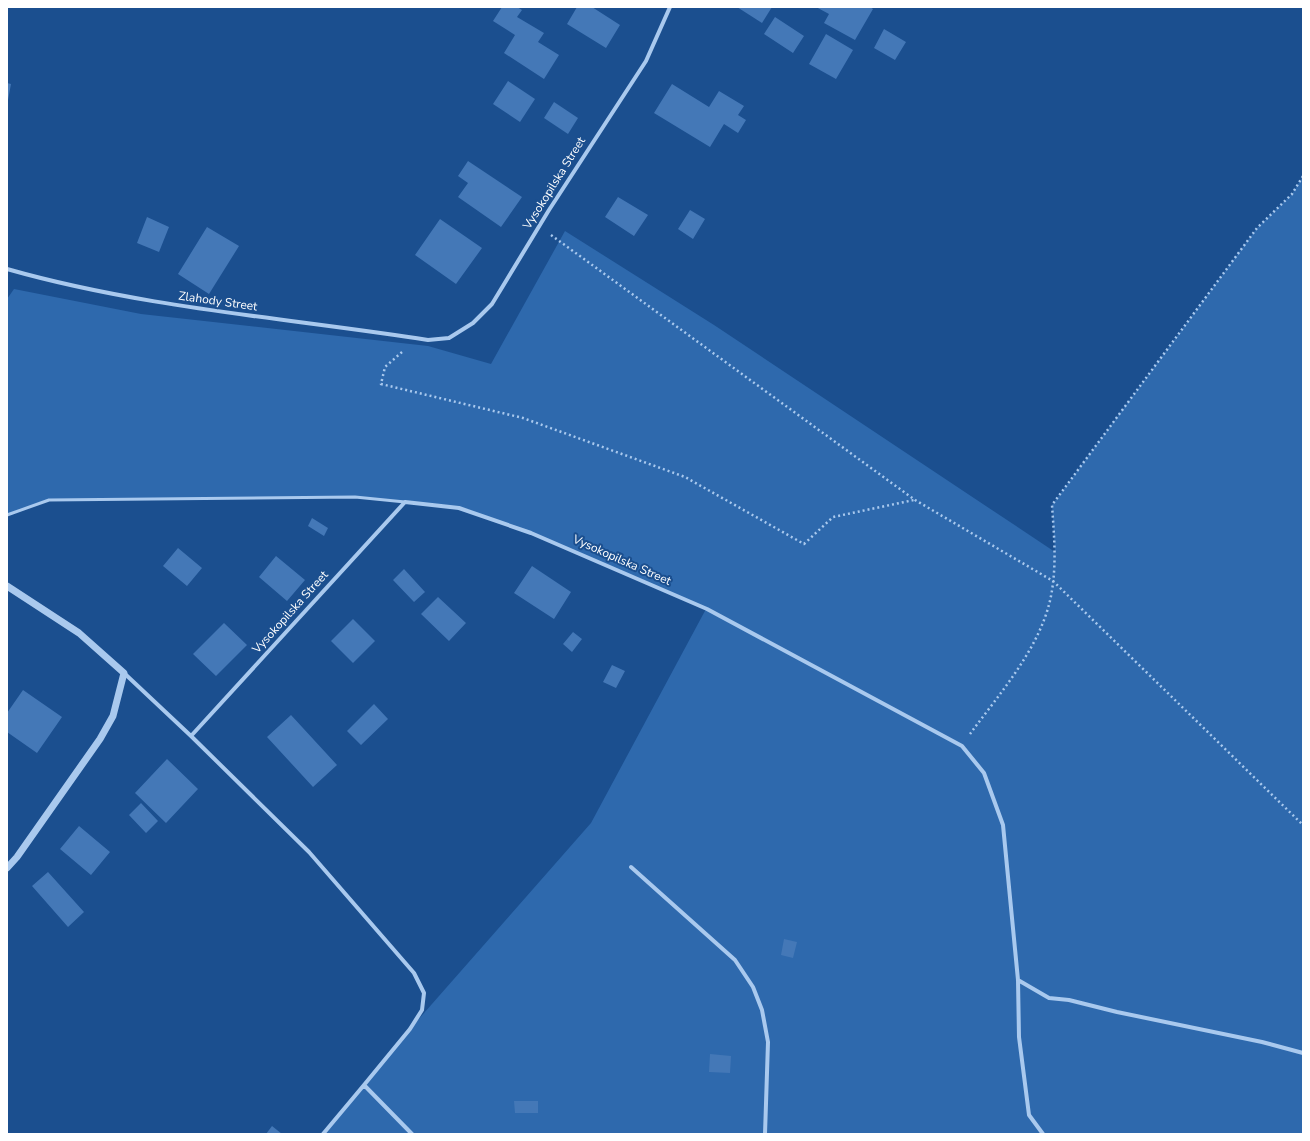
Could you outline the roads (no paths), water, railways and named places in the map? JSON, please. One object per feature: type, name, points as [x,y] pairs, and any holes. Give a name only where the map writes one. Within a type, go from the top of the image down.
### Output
[{"type":"street","name":"Vysokopilska Street","points":[[428,340],[449,338],[473,323],[492,304],[539,226],[646,60],[670,7]]},
{"type":"street","name":"Zlahody Street","points":[[7,269],[34,277],[152,301],[428,340]]},
{"type":"street","name":"Vysokopilska Street","points":[[191,736],[405,502],[460,508],[531,533],[706,609],[962,746],[984,773],[1003,825],[1018,980]]},
{"type":"street","points":[[7,586],[79,633],[191,736],[309,852],[414,973],[424,993],[422,1010],[410,1029],[323,1134]]},
{"type":"street","points":[[7,868],[26,844],[100,739],[113,716],[124,673]]},
{"type":"street","points":[[631,867],[735,960],[753,988],[762,1010],[768,1042],[765,1134]]},
{"type":"street","points":[[1018,980],[1049,998],[1070,1000],[1117,1012],[1262,1042],[1303,1054]]},
{"type":"street","points":[[1018,980],[1019,1037],[1029,1115],[1043,1134]]},
{"type":"street","points":[[364,1085],[412,1134]]},
{"type":"lane","points":[[7,515],[49,500],[355,497],[405,502]]}]
